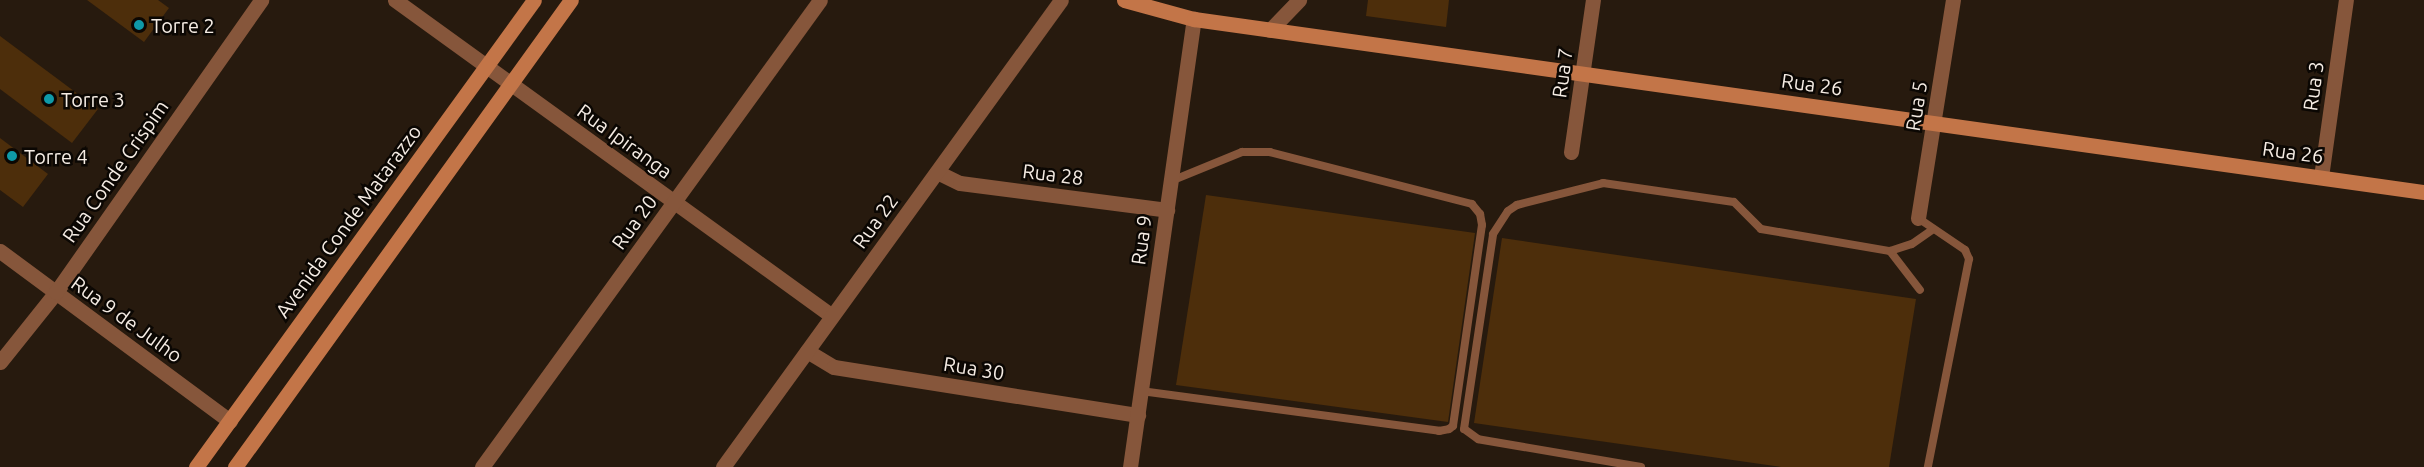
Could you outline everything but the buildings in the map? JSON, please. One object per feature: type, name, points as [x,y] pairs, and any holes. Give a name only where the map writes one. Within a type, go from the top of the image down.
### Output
[{"type":"street","name":"Rua Conde Crispim","points":[[0,362],[56,292],[261,0]]},
{"type":"street","name":"Rua Ipiranga","points":[[395,0],[832,316]]},
{"type":"street","name":"Avenida Conde Matarazzo","points":[[196,467],[534,0]]},
{"type":"street","points":[[236,467],[571,0]]},
{"type":"street","name":"Rua 20","points":[[482,467],[820,0]]},
{"type":"street","name":"Rua 22","points":[[723,467],[1061,0]]},
{"type":"street","name":"Rua 26","points":[[1125,0],[1194,19],[2424,192]]},
{"type":"street","points":[[1270,30],[1299,0]]},
{"type":"street","name":"Rua 7","points":[[1571,152],[1593,0]]},
{"type":"street","name":"Rua 5","points":[[1918,219],[1953,0]]},
{"type":"street","name":"Rua 3","points":[[2320,177],[2346,0]]},
{"type":"street","name":"Rua 9","points":[[1130,467],[1194,19]]},
{"type":"street","name":"Rua 28","points":[[937,172],[960,183],[1167,210]]},
{"type":"street","name":"Rua 9 de Julho","points":[[0,251],[230,421]]},
{"type":"street","name":"Rua 30","points":[[807,351],[834,367],[1138,415]]},
{"type":"lane","points":[[1141,392],[1439,431],[1449,429],[1453,426],[1482,225],[1472,204],[1270,152],[1234,155],[1171,182]]},
{"type":"lane","points":[[1641,467],[1474,439],[1464,429],[1493,234],[1508,211],[1517,205],[1603,183],[1734,202],[1761,229],[1890,251],[1912,244],[1932,230]]},
{"type":"lane","points":[[1918,219],[1965,250],[1969,259],[1928,467]]},
{"type":"lane","points":[[1890,251],[1920,290]]},
{"type":"place","name":"Torre 2","points":[[139,25]]},
{"type":"place","name":"Torre 3","points":[[49,99]]},
{"type":"place","name":"Torre 4","points":[[12,156]]}]
